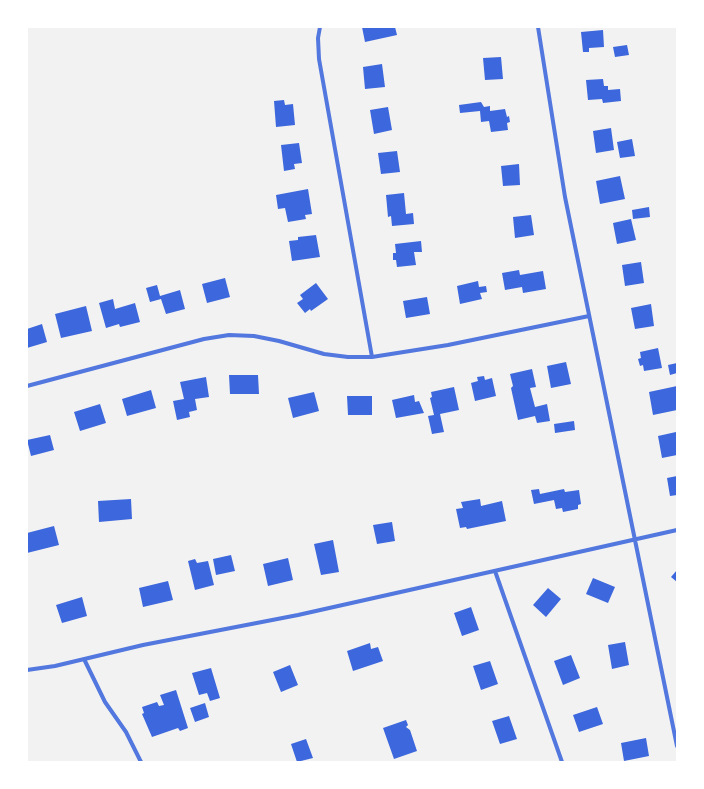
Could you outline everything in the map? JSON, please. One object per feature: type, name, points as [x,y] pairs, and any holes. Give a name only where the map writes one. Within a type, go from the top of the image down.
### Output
[{"type":"street","points":[[320,27],[318,38],[319,59],[372,356]]},
{"type":"street","points":[[538,27],[565,197],[677,746]]},
{"type":"street","points":[[27,386],[204,339],[229,335],[254,336],[279,340],[324,354],[348,357],[372,356],[448,345],[589,316]]},
{"type":"street","points":[[27,670],[84,659],[143,645],[298,615],[677,530]]},
{"type":"street","points":[[495,571],[562,762]]},
{"type":"street","points":[[84,659],[106,702],[126,732],[141,762]]},
{"type":"building","points":[[362,27],[395,27],[397,35],[365,42]]},
{"type":"building","points":[[603,30],[604,47],[589,48],[589,52],[583,52],[581,32]]},
{"type":"building","points":[[627,45],[629,55],[615,57],[613,47]]},
{"type":"building","points":[[501,57],[503,79],[485,80],[483,58]]},
{"type":"building","points":[[382,64],[385,87],[365,89],[363,67]]},
{"type":"building","points":[[603,79],[604,86],[608,86],[608,90],[620,89],[621,101],[603,103],[602,99],[588,100],[586,80]]},
{"type":"building","points":[[284,100],[285,105],[293,104],[295,125],[276,127],[274,101]]},
{"type":"building","points":[[481,102],[484,107],[490,106],[490,111],[505,109],[507,117],[509,116],[510,122],[507,123],[508,130],[491,132],[489,121],[481,122],[480,111],[460,113],[459,105]]},
{"type":"building","points":[[388,107],[392,130],[374,134],[370,110]]},
{"type":"building","points":[[611,128],[614,150],[596,153],[593,131]]},
{"type":"building","points":[[632,139],[635,156],[620,158],[617,142]]},
{"type":"building","points":[[299,143],[302,163],[294,164],[295,169],[284,171],[281,145]]},
{"type":"building","points":[[397,151],[400,172],[381,174],[378,153]]},
{"type":"building","points":[[519,164],[520,185],[503,186],[501,166]]},
{"type":"building","points":[[620,176],[625,199],[600,204],[596,181]]},
{"type":"building","points":[[308,189],[312,214],[305,215],[306,219],[288,222],[285,208],[278,209],[276,195]]},
{"type":"building","points":[[404,193],[406,214],[413,213],[414,224],[392,226],[391,216],[388,217],[386,195]]},
{"type":"building","points":[[649,207],[650,217],[633,219],[632,210]]},
{"type":"building","points":[[531,215],[534,235],[515,238],[513,217]]},
{"type":"building","points":[[631,219],[636,240],[617,244],[613,223]]},
{"type":"building","points":[[316,235],[320,257],[292,261],[289,241],[298,240],[298,237]]},
{"type":"building","points":[[421,241],[422,252],[414,252],[416,265],[397,267],[396,260],[393,260],[393,253],[396,253],[395,244]]},
{"type":"building","points":[[641,262],[644,283],[625,286],[622,265]]},
{"type":"building","points":[[519,270],[520,275],[543,271],[546,289],[523,293],[522,287],[505,290],[502,273]]},
{"type":"building","points":[[225,278],[230,297],[207,303],[202,284]]},
{"type":"building","points":[[478,281],[479,287],[486,286],[487,292],[480,293],[482,299],[460,304],[457,286]]},
{"type":"building","points":[[316,283],[328,299],[311,311],[310,309],[305,313],[297,303],[303,299],[300,295]]},
{"type":"building","points":[[157,285],[160,296],[180,290],[185,309],[166,314],[161,299],[150,302],[146,288]]},
{"type":"building","points":[[427,297],[430,314],[406,318],[403,301]]},
{"type":"building","points":[[113,299],[115,309],[135,303],[140,322],[120,327],[119,324],[106,328],[99,303]]},
{"type":"building","points":[[651,304],[654,326],[635,329],[631,308]]},
{"type":"building","points":[[86,306],[92,331],[61,338],[55,314]]},
{"type":"building","points":[[42,324],[47,342],[27,348],[27,329]]},
{"type":"building","points":[[658,348],[662,368],[644,371],[643,365],[640,366],[638,359],[641,358],[640,352]]},
{"type":"building","points":[[566,362],[571,384],[551,388],[547,366]]},
{"type":"building","points":[[677,363],[677,373],[670,375],[668,365]]},
{"type":"building","points":[[532,369],[536,387],[530,388],[535,407],[547,404],[550,421],[537,423],[535,416],[518,420],[511,388],[513,386],[510,374]]},
{"type":"building","points":[[229,375],[258,375],[259,394],[230,394]]},
{"type":"building","points":[[484,376],[485,380],[492,378],[496,396],[475,401],[471,383],[478,381],[477,377]]},
{"type":"building","points":[[206,377],[209,397],[195,399],[197,410],[189,412],[190,417],[177,420],[173,401],[184,399],[180,382]]},
{"type":"building","points":[[677,386],[677,410],[653,415],[649,392]]},
{"type":"building","points":[[454,387],[459,410],[440,414],[444,432],[432,434],[428,416],[434,415],[430,398],[432,397],[431,392]]},
{"type":"building","points":[[151,390],[156,408],[127,416],[122,399]]},
{"type":"building","points":[[314,392],[319,411],[293,418],[288,398]]},
{"type":"building","points":[[414,395],[415,402],[419,401],[424,413],[396,418],[392,400]]},
{"type":"building","points":[[347,396],[372,396],[372,415],[348,415]]},
{"type":"building","points":[[100,404],[106,423],[80,431],[74,412]]},
{"type":"building","points":[[574,421],[575,430],[555,433],[554,424]]},
{"type":"building","points":[[676,432],[677,455],[662,458],[658,436]]},
{"type":"building","points":[[50,435],[54,450],[31,456],[27,440]]},
{"type":"building","points":[[677,476],[677,495],[670,496],[667,478]]},
{"type":"building","points":[[539,489],[540,494],[564,489],[565,492],[579,490],[581,504],[578,505],[578,509],[563,512],[562,508],[556,509],[554,500],[534,504],[531,490]]},
{"type":"building","points":[[131,499],[132,519],[99,522],[98,501]]},
{"type":"building","points":[[480,499],[481,506],[502,501],[506,521],[467,529],[466,527],[460,528],[456,509],[463,508],[461,502]]},
{"type":"building","points":[[392,522],[395,541],[377,544],[373,525]]},
{"type":"building","points":[[54,526],[59,545],[27,553],[27,533]]},
{"type":"building","points":[[333,540],[339,572],[321,575],[314,544]]},
{"type":"building","points":[[231,555],[235,571],[216,575],[213,559]]},
{"type":"building","points":[[288,558],[293,580],[268,586],[263,564]]},
{"type":"building","points":[[195,559],[197,563],[208,561],[214,585],[195,590],[188,561]]},
{"type":"building","points":[[677,570],[677,582],[671,577]]},
{"type":"building","points":[[593,578],[615,587],[608,603],[586,594]]},
{"type":"building","points":[[168,581],[173,600],[143,607],[139,588]]},
{"type":"building","points":[[548,588],[561,599],[546,617],[533,605]]},
{"type":"building","points":[[82,597],[87,616],[62,623],[56,605]]},
{"type":"building","points":[[471,607],[479,630],[462,636],[454,613]]},
{"type":"building","points":[[625,642],[629,665],[612,669],[608,645]]},
{"type":"building","points":[[370,643],[371,649],[378,647],[383,661],[353,671],[347,651]]},
{"type":"building","points":[[571,655],[580,678],[563,685],[554,661]]},
{"type":"building","points":[[490,661],[498,684],[481,690],[473,666]]},
{"type":"building","points":[[290,665],[298,685],[281,692],[273,672]]},
{"type":"building","points":[[211,668],[220,698],[210,701],[207,693],[199,695],[192,673]]},
{"type":"building","points":[[176,690],[188,728],[180,731],[178,728],[152,737],[142,714],[144,713],[142,707],[157,702],[159,706],[164,705],[160,695]]},
{"type":"building","points":[[205,703],[209,717],[195,722],[190,708]]},
{"type":"building","points":[[597,707],[603,724],[579,732],[573,715]]},
{"type":"building","points":[[509,716],[517,739],[500,744],[492,721]]},
{"type":"building","points":[[406,720],[408,725],[406,727],[410,730],[417,751],[394,759],[383,728]]},
{"type":"building","points":[[646,738],[649,756],[624,761],[621,743]]},
{"type":"building","points":[[306,739],[313,758],[297,762],[291,744]]}]
